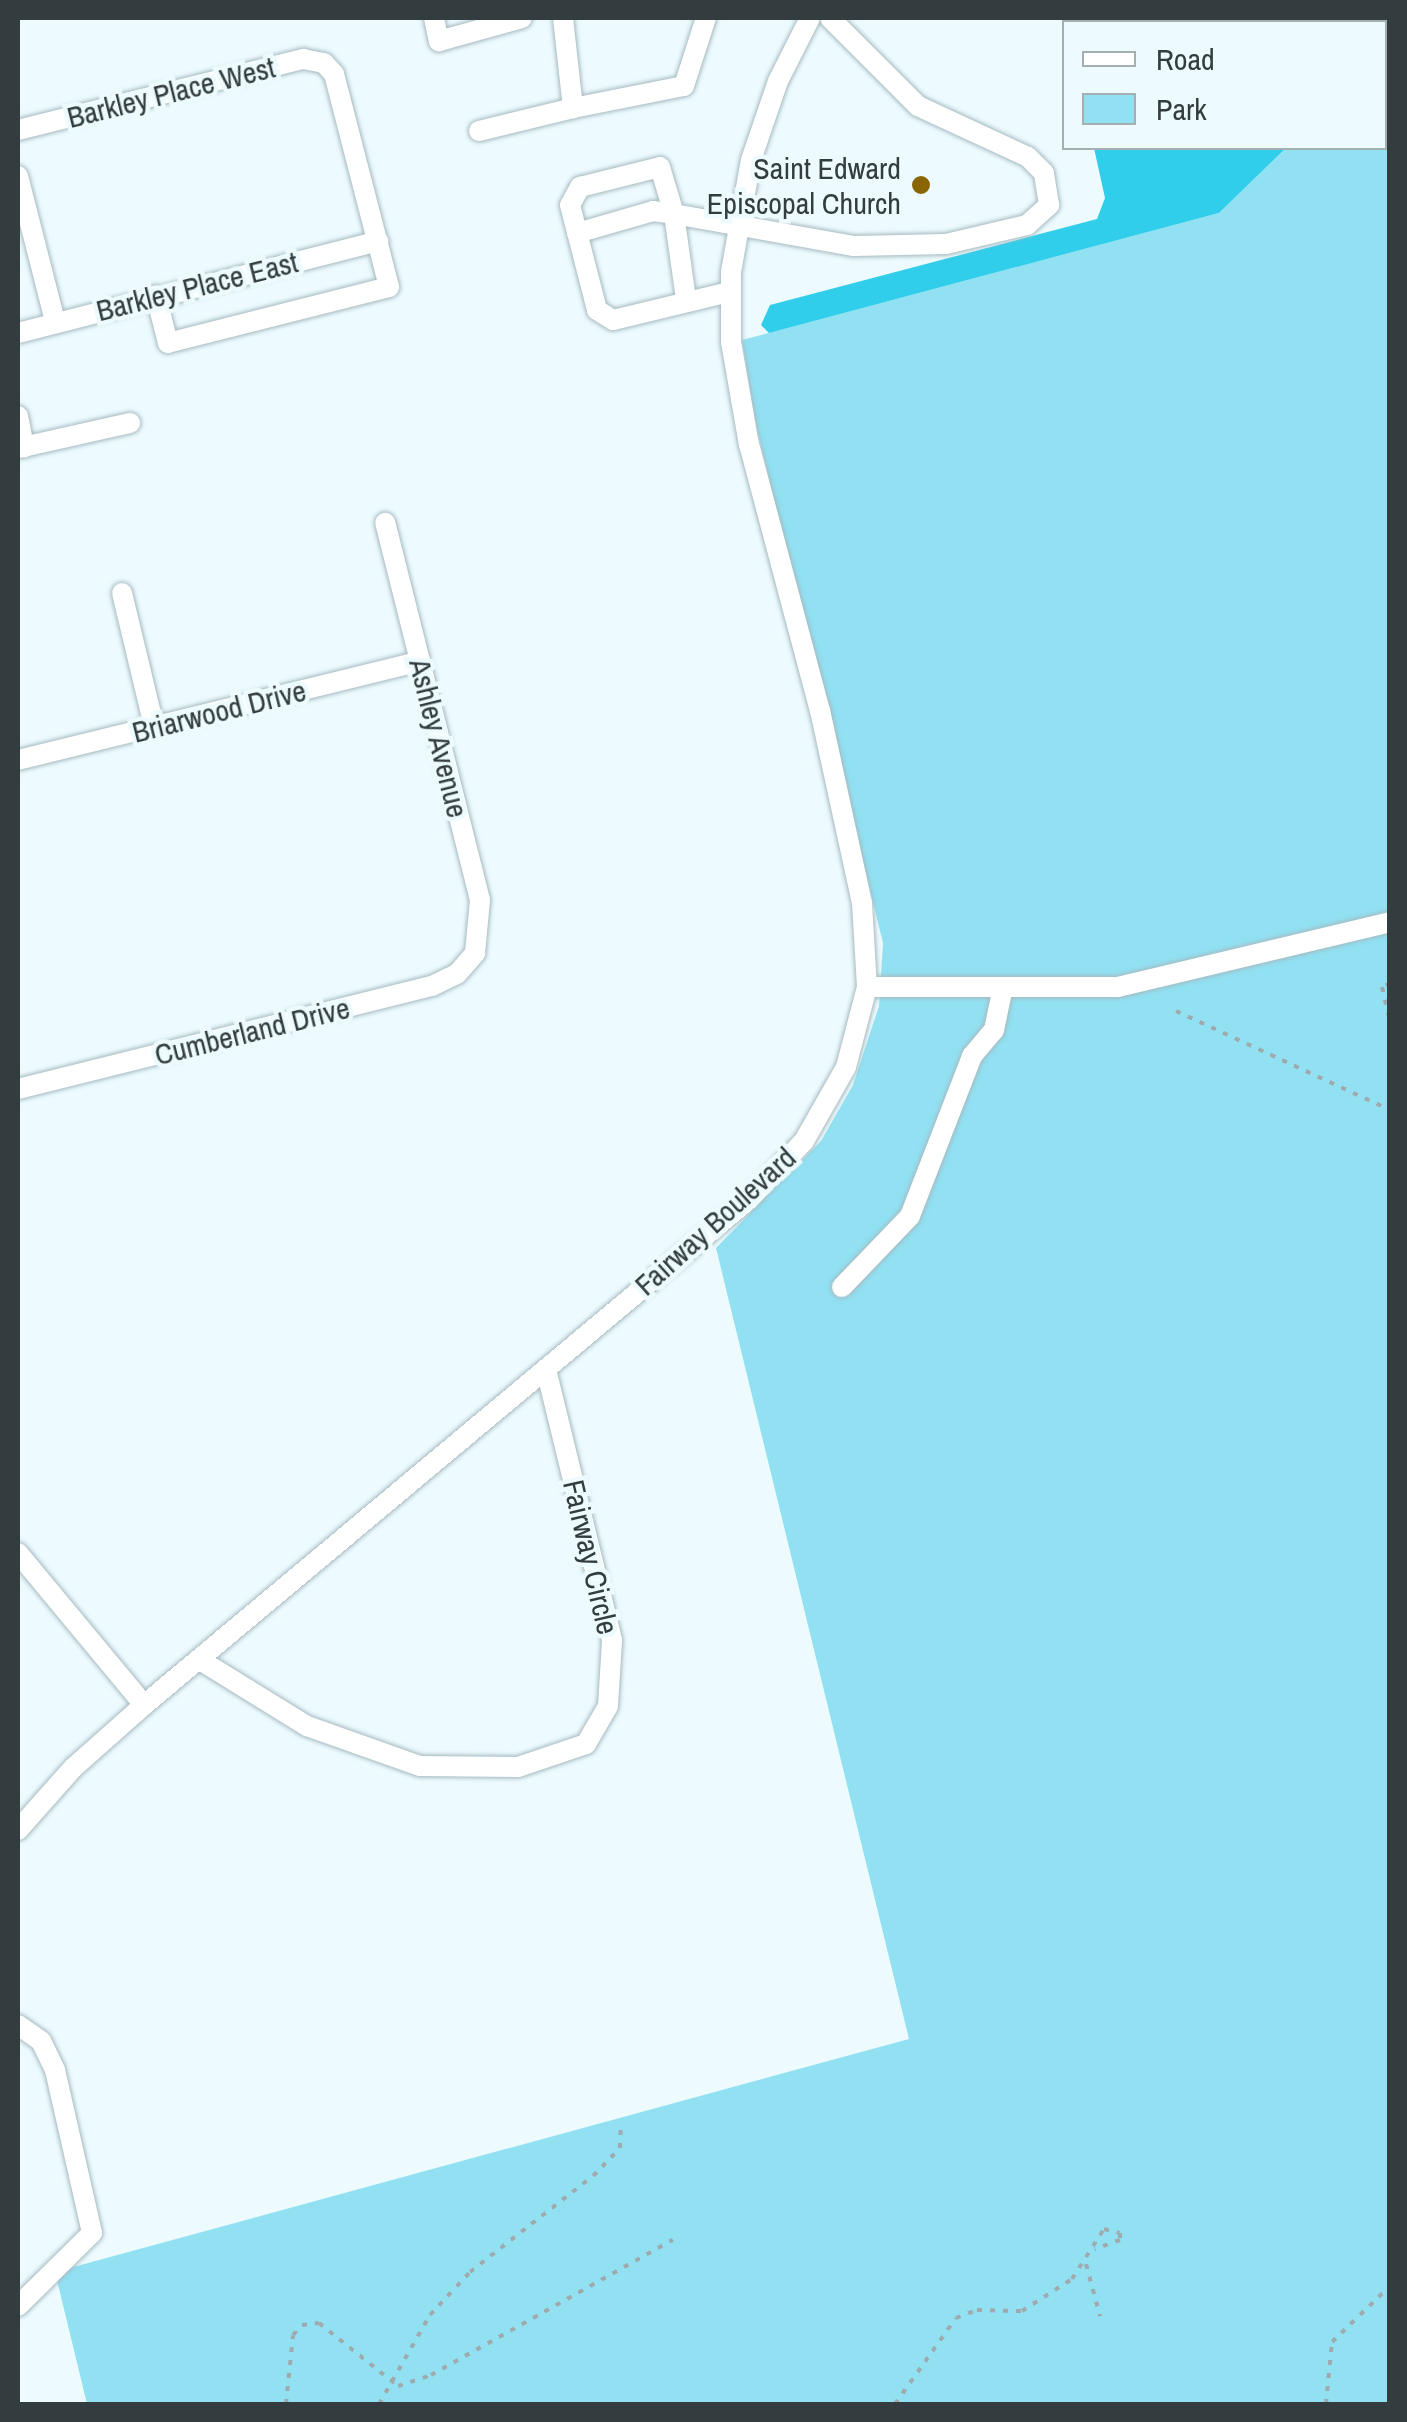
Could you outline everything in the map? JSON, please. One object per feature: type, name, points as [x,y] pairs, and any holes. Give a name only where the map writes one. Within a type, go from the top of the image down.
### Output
[{"type":"street","points":[[434,18],[439,42],[522,18]]},
{"type":"street","points":[[563,18],[573,108]]},
{"type":"street","points":[[478,131],[684,86],[706,18]]},
{"type":"street","name":"Fairway Boulevard","points":[[18,1830],[73,1768],[144,1705],[735,1211],[804,1140],[846,1067],[867,987],[864,917],[846,818],[749,445],[729,292],[736,228],[763,119],[810,18]]},
{"type":"street","points":[[578,234],[653,211],[854,246],[946,244],[1027,225],[1049,205],[1044,173],[1028,158],[918,106],[830,18]]},
{"type":"street","name":"Barkley Place West","points":[[18,130],[303,59],[324,64],[340,88],[378,241]]},
{"type":"street","points":[[686,300],[674,214],[660,168],[580,187],[570,206],[597,310],[613,320],[729,292]]},
{"type":"street","points":[[18,176],[55,320]]},
{"type":"street","points":[[156,296],[168,343],[389,287],[378,241]]},
{"type":"street","name":"Barkley Place East","points":[[18,333],[55,320],[378,241]]},
{"type":"street","points":[[18,416],[21,448],[130,423]]},
{"type":"street","name":"Ashley Avenue","points":[[385,523],[480,900],[475,953]]},
{"type":"street","points":[[122,594],[154,726]]},
{"type":"street","name":"Briarwood Drive","points":[[18,760],[420,661]]},
{"type":"street","points":[[867,987],[1118,987],[1390,922]]},
{"type":"street","name":"Cumberland Drive","points":[[18,1089],[432,986],[457,974],[475,953]]},
{"type":"street","points":[[842,1287],[910,1216],[972,1056],[994,1030],[1003,986]]},
{"type":"street","name":"Fairway Circle","points":[[200,1660],[307,1726],[420,1766],[518,1768],[586,1744],[608,1706],[612,1640],[546,1370]]},
{"type":"street","points":[[18,1553],[144,1705]]},
{"type":"street","points":[[18,2025],[41,2042],[55,2070],[92,2232],[18,2306]]},
{"type":"path","points":[[1390,983],[1382,987],[1390,1023]]},
{"type":"path","points":[[1176,1011],[1390,1110]]},
{"type":"path","points":[[379,2404],[430,2315],[470,2272],[593,2176],[620,2148],[621,2124]]},
{"type":"path","points":[[894,2404],[956,2318],[978,2310],[1022,2311],[1086,2264],[1104,2229],[1120,2233],[1120,2240],[1095,2249]]},
{"type":"path","points":[[286,2404],[294,2334],[302,2325],[319,2323],[398,2386],[431,2375],[672,2240]]},
{"type":"path","points":[[1086,2264],[1100,2316]]},
{"type":"path","points":[[1326,2404],[1332,2342],[1390,2286]]},
{"type":"green space","points":[[1389,43],[1389,2404],[87,2404],[55,2272],[909,2039],[716,1248],[821,1141],[853,1085],[879,1006],[883,943],[756,425],[742,340],[1219,213],[1284,150],[1387,150]]},
{"type":"shaded area","points":[[1094,150],[1284,150],[1219,213],[769,333],[761,325],[770,305],[1097,219],[1105,198]]},
{"type":"place","name":"Saint Edward Episcopal Church","points":[[921,185]]}]
